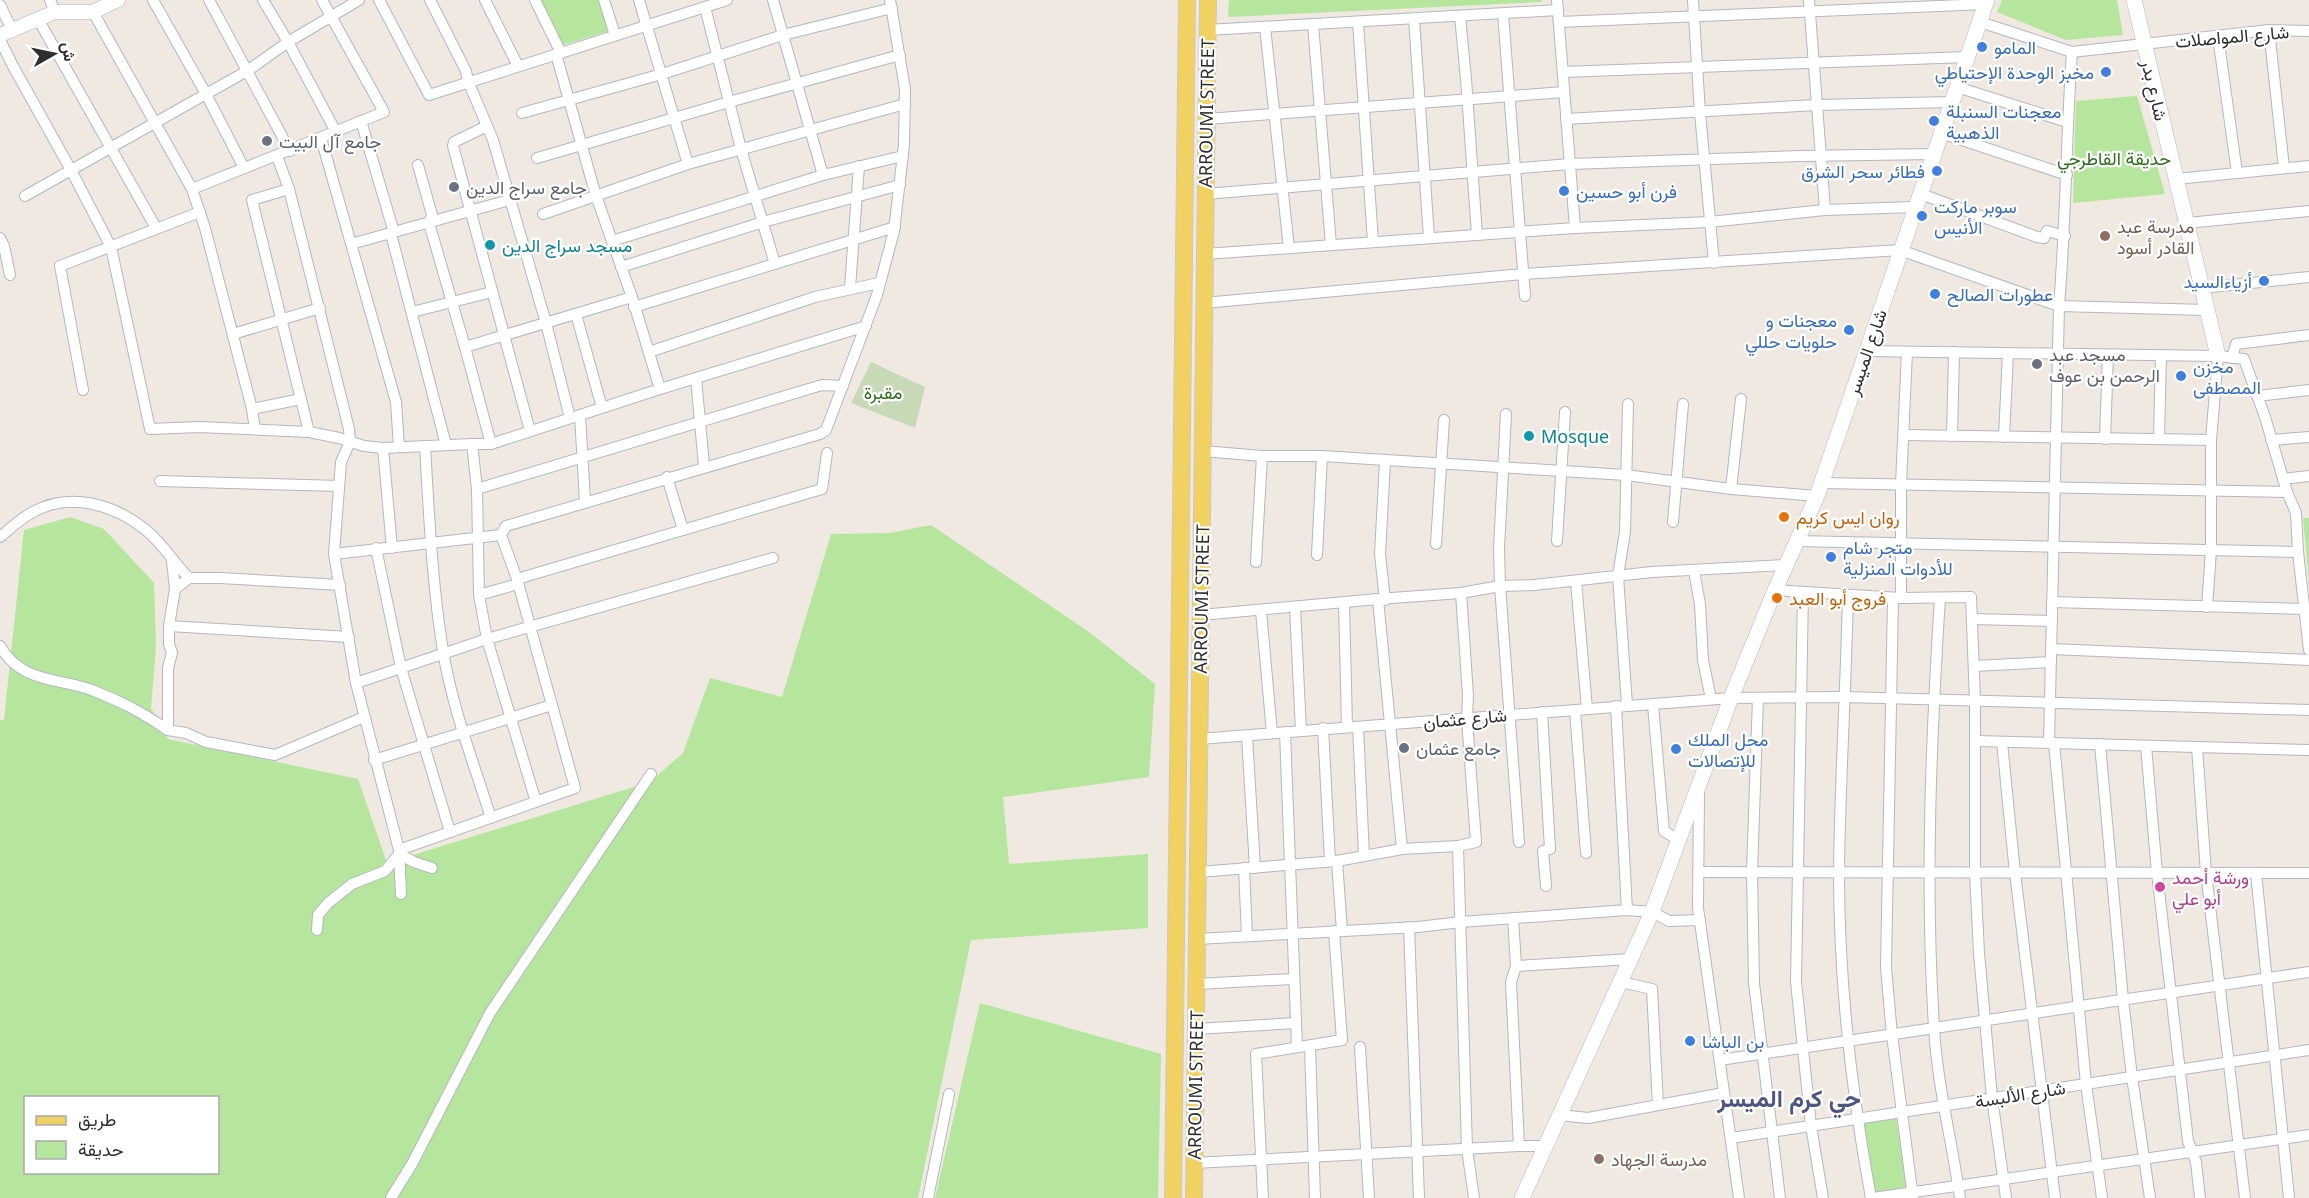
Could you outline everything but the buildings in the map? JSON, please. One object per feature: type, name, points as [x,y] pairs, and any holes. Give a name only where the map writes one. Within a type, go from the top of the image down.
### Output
[{"type":"main road","name":"ARROUMI STREET","points":[[1173,1198],[1186,0]]},
{"type":"main road","name":"ARROUMI STREET","points":[[1194,1198],[1208,0]]},
{"type":"main road","name":"شارع بدر","points":[[2134,0],[2207,310],[2225,357]]},
{"type":"main road","name":"شارع الميسر","points":[[1522,1198],[1652,912],[1731,698],[1775,590],[1820,489],[1900,250],[1987,2]]},
{"type":"street","points":[[0,5],[6,32],[38,19],[52,6],[93,12],[118,0]]},
{"type":"street","points":[[153,0],[206,94],[244,168]]},
{"type":"street","points":[[209,0],[290,151]]},
{"type":"street","points":[[263,0],[336,132]]},
{"type":"street","points":[[192,189],[384,112],[322,0]]},
{"type":"street","points":[[25,196],[247,71],[288,42],[359,0]]},
{"type":"street","points":[[379,0],[429,94],[727,0]]},
{"type":"street","points":[[430,0],[466,71],[487,126],[510,200],[575,416],[582,458],[585,501]]},
{"type":"street","points":[[486,0],[518,66]]},
{"type":"street","points":[[535,0],[558,54],[596,196],[660,389]]},
{"type":"street","points":[[604,0],[615,35]]},
{"type":"street","points":[[639,0],[688,164]]},
{"type":"street","points":[[688,0],[691,11]]},
{"type":"street","points":[[773,0],[823,175]]},
{"type":"street","points":[[1693,0],[1700,113],[1714,263]]},
{"type":"street","points":[[1559,22],[1694,16],[1810,5],[1987,2]]},
{"type":"street","points":[[317,930],[318,915],[328,903],[351,884],[385,871],[399,852],[575,789],[518,582],[501,535],[506,526],[704,466],[820,434],[826,430],[866,326],[895,227],[903,156],[905,89],[891,4],[783,35],[662,74],[522,113]]},
{"type":"street","points":[[1207,30],[1503,14],[1558,5],[1575,228]]},
{"type":"street","points":[[1810,5],[1825,210]]},
{"type":"street","points":[[705,7],[741,149],[775,264]]},
{"type":"street","points":[[93,12],[192,189],[233,334],[255,429]]},
{"type":"street","points":[[1503,14],[1525,296]]},
{"type":"street","points":[[1460,16],[1477,235]]},
{"type":"street","points":[[38,19],[156,228]]},
{"type":"street","points":[[1414,19],[1429,238]]},
{"type":"street","points":[[1358,22],[1373,242]]},
{"type":"street","name":"شارع المواصلات","points":[[1980,22],[2072,52],[2269,30],[2309,31]]},
{"type":"street","points":[[1313,24],[1331,245]]},
{"type":"street","points":[[1265,27],[1288,248]]},
{"type":"street","points":[[2269,30],[2284,168]]},
{"type":"street","points":[[2218,36],[2237,173]]},
{"type":"street","points":[[0,40],[111,247],[150,429],[199,427],[309,432],[364,447],[383,448],[491,444],[866,326]]},
{"type":"street","points":[[2072,52],[2067,122],[2065,236],[2059,306],[2051,743],[2086,1084],[2102,1198]]},
{"type":"street","points":[[537,159],[581,144],[900,55]]},
{"type":"street","points":[[1563,72],[1967,57]]},
{"type":"street","points":[[1957,87],[2067,122]]},
{"type":"street","points":[[1207,119],[1564,92]]},
{"type":"street","points":[[1566,119],[1816,105],[1952,102]]},
{"type":"street","points":[[543,214],[688,164],[905,104]]},
{"type":"street","points":[[361,121],[393,229],[391,234],[446,445]]},
{"type":"street","points":[[487,126],[454,142],[530,431]]},
{"type":"street","points":[[1941,133],[2067,175]]},
{"type":"street","points":[[321,138],[396,402],[399,447]]},
{"type":"street","points":[[1206,194],[1570,164],[1934,154]]},
{"type":"street","points":[[277,156],[289,189],[349,429],[350,442],[341,462],[334,554],[350,637],[356,683],[399,852],[401,894]]},
{"type":"street","points":[[612,241],[823,175],[903,156]]},
{"type":"street","points":[[418,165],[432,215],[429,223],[491,444]]},
{"type":"street","points":[[850,288],[859,166]]},
{"type":"street","points":[[2176,179],[2309,166]]},
{"type":"street","points":[[621,267],[763,222],[900,185]]},
{"type":"street","points":[[289,189],[252,200],[309,432]]},
{"type":"street","points":[[351,244],[510,200]]},
{"type":"street","points":[[1205,254],[1575,228],[1709,222],[1918,200],[2037,237],[2044,238],[2047,231],[2065,236]]},
{"type":"street","points":[[2188,223],[2309,211]]},
{"type":"street","points":[[83,390],[60,267],[200,212]]},
{"type":"street","points":[[465,346],[576,314],[633,302],[775,264],[895,227]]},
{"type":"street","points":[[0,238],[10,275]]},
{"type":"street","points":[[1204,303],[1523,274],[1900,250],[2059,306],[2207,310]]},
{"type":"street","points":[[2202,288],[2309,277]]},
{"type":"street","points":[[649,352],[815,297],[879,283]]},
{"type":"street","points":[[412,312],[492,292]]},
{"type":"street","points":[[233,334],[320,308]]},
{"type":"street","points":[[576,314],[602,408]]},
{"type":"street","points":[[2207,607],[2211,550],[2211,440],[2225,357],[2236,344],[2309,335]]},
{"type":"street","points":[[1866,351],[2244,359],[2287,492],[2296,513],[2309,650]]},
{"type":"street","points":[[1907,352],[1901,484],[1901,545],[1891,698],[1886,968],[1892,1035],[1913,1195]]},
{"type":"street","points":[[1952,436],[1954,352]]},
{"type":"street","points":[[2004,437],[2008,353]]},
{"type":"street","points":[[2105,439],[2108,355]]},
{"type":"street","points":[[2158,439],[2161,356]]},
{"type":"street","points":[[696,378],[704,466]]},
{"type":"street","points":[[477,489],[822,386],[843,386]]},
{"type":"street","points":[[2257,396],[2309,390]]},
{"type":"street","points":[[252,409],[301,399]]},
{"type":"street","points":[[1731,489],[1741,399]]},
{"type":"street","points":[[1628,404],[1625,532],[1618,576],[1628,910]]},
{"type":"street","points":[[1673,522],[1683,404]]},
{"type":"street","points":[[1557,541],[1565,412]]},
{"type":"street","points":[[1506,414],[1502,468],[1500,586],[1519,842]]},
{"type":"street","points":[[1436,544],[1444,420]]},
{"type":"street","points":[[1904,435],[2211,440]]},
{"type":"street","points":[[2271,440],[2309,437]]},
{"type":"street","points":[[472,444],[477,489],[479,595],[487,639],[536,802]]},
{"type":"street","points":[[426,446],[430,544],[443,652],[464,733],[491,818]]},
{"type":"street","points":[[383,448],[392,548]]},
{"type":"street","points":[[1203,451],[1626,475],[1731,489],[1820,489],[1901,484],[2287,492]]},
{"type":"street","points":[[479,595],[683,530],[822,489],[827,453]]},
{"type":"street","points":[[1256,562],[1262,456]]},
{"type":"street","points":[[1317,555],[1322,456]]},
{"type":"street","points":[[1385,461],[1380,554],[1381,599],[1402,849]]},
{"type":"street","points":[[2283,478],[2309,476]]},
{"type":"street","points":[[667,477],[683,530]]},
{"type":"street","points":[[160,480],[339,486]]},
{"type":"street","points":[[0,537],[34,511],[52,505],[98,503],[123,514],[146,530],[170,554],[176,589],[169,626],[169,644],[172,653],[168,668],[168,730]]},
{"type":"street","points":[[2296,513],[2309,512]]},
{"type":"street","points":[[334,554],[501,535]]},
{"type":"street","points":[[1797,541],[2298,552]]},
{"type":"street","points":[[376,549],[401,668],[450,832]]},
{"type":"street","points":[[356,683],[443,652],[773,558]]},
{"type":"street","points":[[172,561],[189,578],[340,585]]},
{"type":"street","points":[[1201,615],[1461,593],[1500,586],[1786,565]]},
{"type":"street","points":[[1694,571],[1700,604],[1703,660],[1711,699]]},
{"type":"street","points":[[176,589],[189,578]]},
{"type":"street","points":[[1576,581],[1586,853]]},
{"type":"street","points":[[1775,590],[1897,598],[1971,597],[1976,741],[1975,873],[1984,1021],[2006,1198]]},
{"type":"street","points":[[1803,592],[1796,982],[1811,1126],[1823,1198]]},
{"type":"street","points":[[1198,872],[1334,861],[1402,849],[1458,846],[1476,842],[1461,593]]},
{"type":"street","points":[[1848,595],[1839,872],[1842,970],[1856,1119],[1872,1198],[1913,1195],[2192,1150],[2309,1135]]},
{"type":"street","points":[[1940,598],[1934,699],[1930,873],[1934,1029],[1944,1106],[1960,1198]]},
{"type":"street","points":[[2052,602],[2304,609]]},
{"type":"street","points":[[1344,603],[1352,727],[1364,855]]},
{"type":"street","points":[[1295,607],[1301,731]]},
{"type":"street","points":[[1261,611],[1272,733]]},
{"type":"street","points":[[1972,620],[2052,621]]},
{"type":"street","points":[[169,626],[350,637]]},
{"type":"street","points":[[0,646],[8,661],[46,680],[86,688],[135,708],[168,730],[186,733],[206,742],[274,755],[364,717]]},
{"type":"street","points":[[2051,649],[2309,660]]},
{"type":"street","points":[[1974,666],[2051,662]]},
{"type":"street","name":"شارع عثمان","points":[[1199,739],[1731,698],[1845,697],[2309,710]]},
{"type":"street","points":[[1758,698],[1752,872],[1754,983],[1780,1198]]},
{"type":"street","points":[[374,760],[552,705]]},
{"type":"street","points":[[1653,705],[1664,831],[1678,840]]},
{"type":"street","points":[[1542,712],[1550,849],[1543,851],[1546,886]]},
{"type":"street","points":[[1263,1198],[1256,1054],[1342,1040],[1334,861],[1323,728]]},
{"type":"street","points":[[1285,732],[1296,1047]]},
{"type":"street","points":[[1247,736],[1250,868],[1247,936]]},
{"type":"street","points":[[1976,741],[2309,750]]},
{"type":"street","points":[[2002,742],[2031,1014],[2055,1198]]},
{"type":"street","points":[[2100,744],[2123,1000],[2150,1198]]},
{"type":"street","points":[[2146,746],[2170,993],[2188,1141],[2196,1162],[2200,1198]]},
{"type":"street","points":[[2197,747],[2206,873],[2218,986],[2245,1198]]},
{"type":"street","points":[[391,1198],[412,1164],[490,1013],[651,774]]},
{"type":"street","points":[[1700,784],[1698,872],[1700,920],[1739,1198]]},
{"type":"street","points":[[1458,846],[1467,1149],[1474,1198]]},
{"type":"street","points":[[399,852],[414,862],[432,868]]},
{"type":"street","points":[[1698,872],[2309,873]]},
{"type":"street","points":[[2256,873],[2289,1198]]},
{"type":"street","points":[[1197,939],[1409,927],[1628,910],[1652,912],[1669,921],[1700,920]]},
{"type":"street","points":[[1513,918],[1516,966],[1511,982],[1519,1146]]},
{"type":"street","points":[[1409,927],[1419,1198]]},
{"type":"street","points":[[1516,966],[1631,959]]},
{"type":"street","points":[[1720,1060],[2309,972]]},
{"type":"street","points":[[1196,984],[1293,979]]},
{"type":"street","points":[[1621,982],[1652,989],[1658,1105]]},
{"type":"street","points":[[1196,1029],[1294,1023]]},
{"type":"street","points":[[1310,1047],[1315,1198]]},
{"type":"street","points":[[1360,1047],[1369,1198]]},
{"type":"street","name":"شارع الألبسة","points":[[1731,1138],[2309,1050]]},
{"type":"street","points":[[1560,1115],[1588,1118],[1724,1093]]},
{"type":"street","points":[[928,1198],[950,1094]]},
{"type":"street","points":[[1194,1163],[1546,1146]]},
{"type":"green space","points":[[541,0],[599,0],[609,31],[563,45]]},
{"type":"green space","points":[[1229,0],[1542,0],[1542,2],[1228,17]]},
{"type":"green space","points":[[2002,0],[2117,0],[2123,35],[2066,40],[1997,12]]},
{"type":"green space","name":"حديقة القاطرجي","points":[[2137,96],[2165,194],[2073,203],[2076,101]]},
{"type":"green space","name":"مقبرة","points":[[871,362],[925,387],[915,428],[851,403]]},
{"type":"green space","points":[[70,517],[104,529],[154,583],[156,647],[151,708],[168,739],[358,779],[387,863],[650,782],[683,753],[710,678],[782,697],[831,534],[890,533],[931,525],[1089,632],[1155,684],[1149,777],[1003,797],[1009,864],[1148,854],[1148,928],[971,940],[918,1198],[0,1198],[0,720],[4,720],[24,530]]},
{"type":"green space","points":[[2303,518],[2309,518],[2309,579]]},
{"type":"green space","points":[[980,1003],[1161,1054],[1158,1198],[935,1198]]},
{"type":"green space","points":[[1896,1118],[1907,1187],[1874,1192],[1862,1122]]},
{"type":"place","name":"المامو","points":[[1982,47]]},
{"type":"place","name":"مخبز الوحدة الإحتياطي","points":[[2106,72]]},
{"type":"place","name":"معجنات السنبلة الذهبية","points":[[1934,121]]},
{"type":"place","name":"جامع آل البيت","points":[[267,141]]},
{"type":"place","name":"فطائر سحر الشرق","points":[[1937,171]]},
{"type":"place","name":"جامع سراج الدين","points":[[454,187]]},
{"type":"place","name":"فرن أبو حسين","points":[[1564,191]]},
{"type":"place","name":"سوبر ماركت الأنيس","points":[[1922,216]]},
{"type":"place","name":"مدرسة عبد القادر أسود","points":[[2105,236]]},
{"type":"place","name":"مسجد سراج الدين","points":[[490,245]]},
{"type":"place","name":"أزياءالسيد","points":[[2264,281]]},
{"type":"place","name":"عطورات الصالح","points":[[1935,294]]},
{"type":"place","name":"معجنات و حلويات حللي","points":[[1849,330]]},
{"type":"place","name":"مسجد عبد الرحمن بن عوف","points":[[2037,364]]},
{"type":"place","name":"مخزن المصطفى","points":[[2181,376]]},
{"type":"place","name":"Mosque","points":[[1529,436]]},
{"type":"place","name":"روان ايس كريم","points":[[1784,517]]},
{"type":"place","name":"متجر شام للأدوات المنزلية","points":[[1831,557]]},
{"type":"place","name":"فروج أبو العبد","points":[[1777,598]]},
{"type":"place","name":"جامع عثمان","points":[[1404,748]]},
{"type":"place","name":"محل الملك للإتصالات","points":[[1676,749]]},
{"type":"place","name":"ورشة أحمد أبو علي","points":[[2160,887]]},
{"type":"place","name":"بن الباشا","points":[[1690,1041]]},
{"type":"place","name":"مدرسة الجهاد","points":[[1599,1159]]},
{"type":"district","name":"حي كرم الميسر","points":[[1789,1097]]}]
